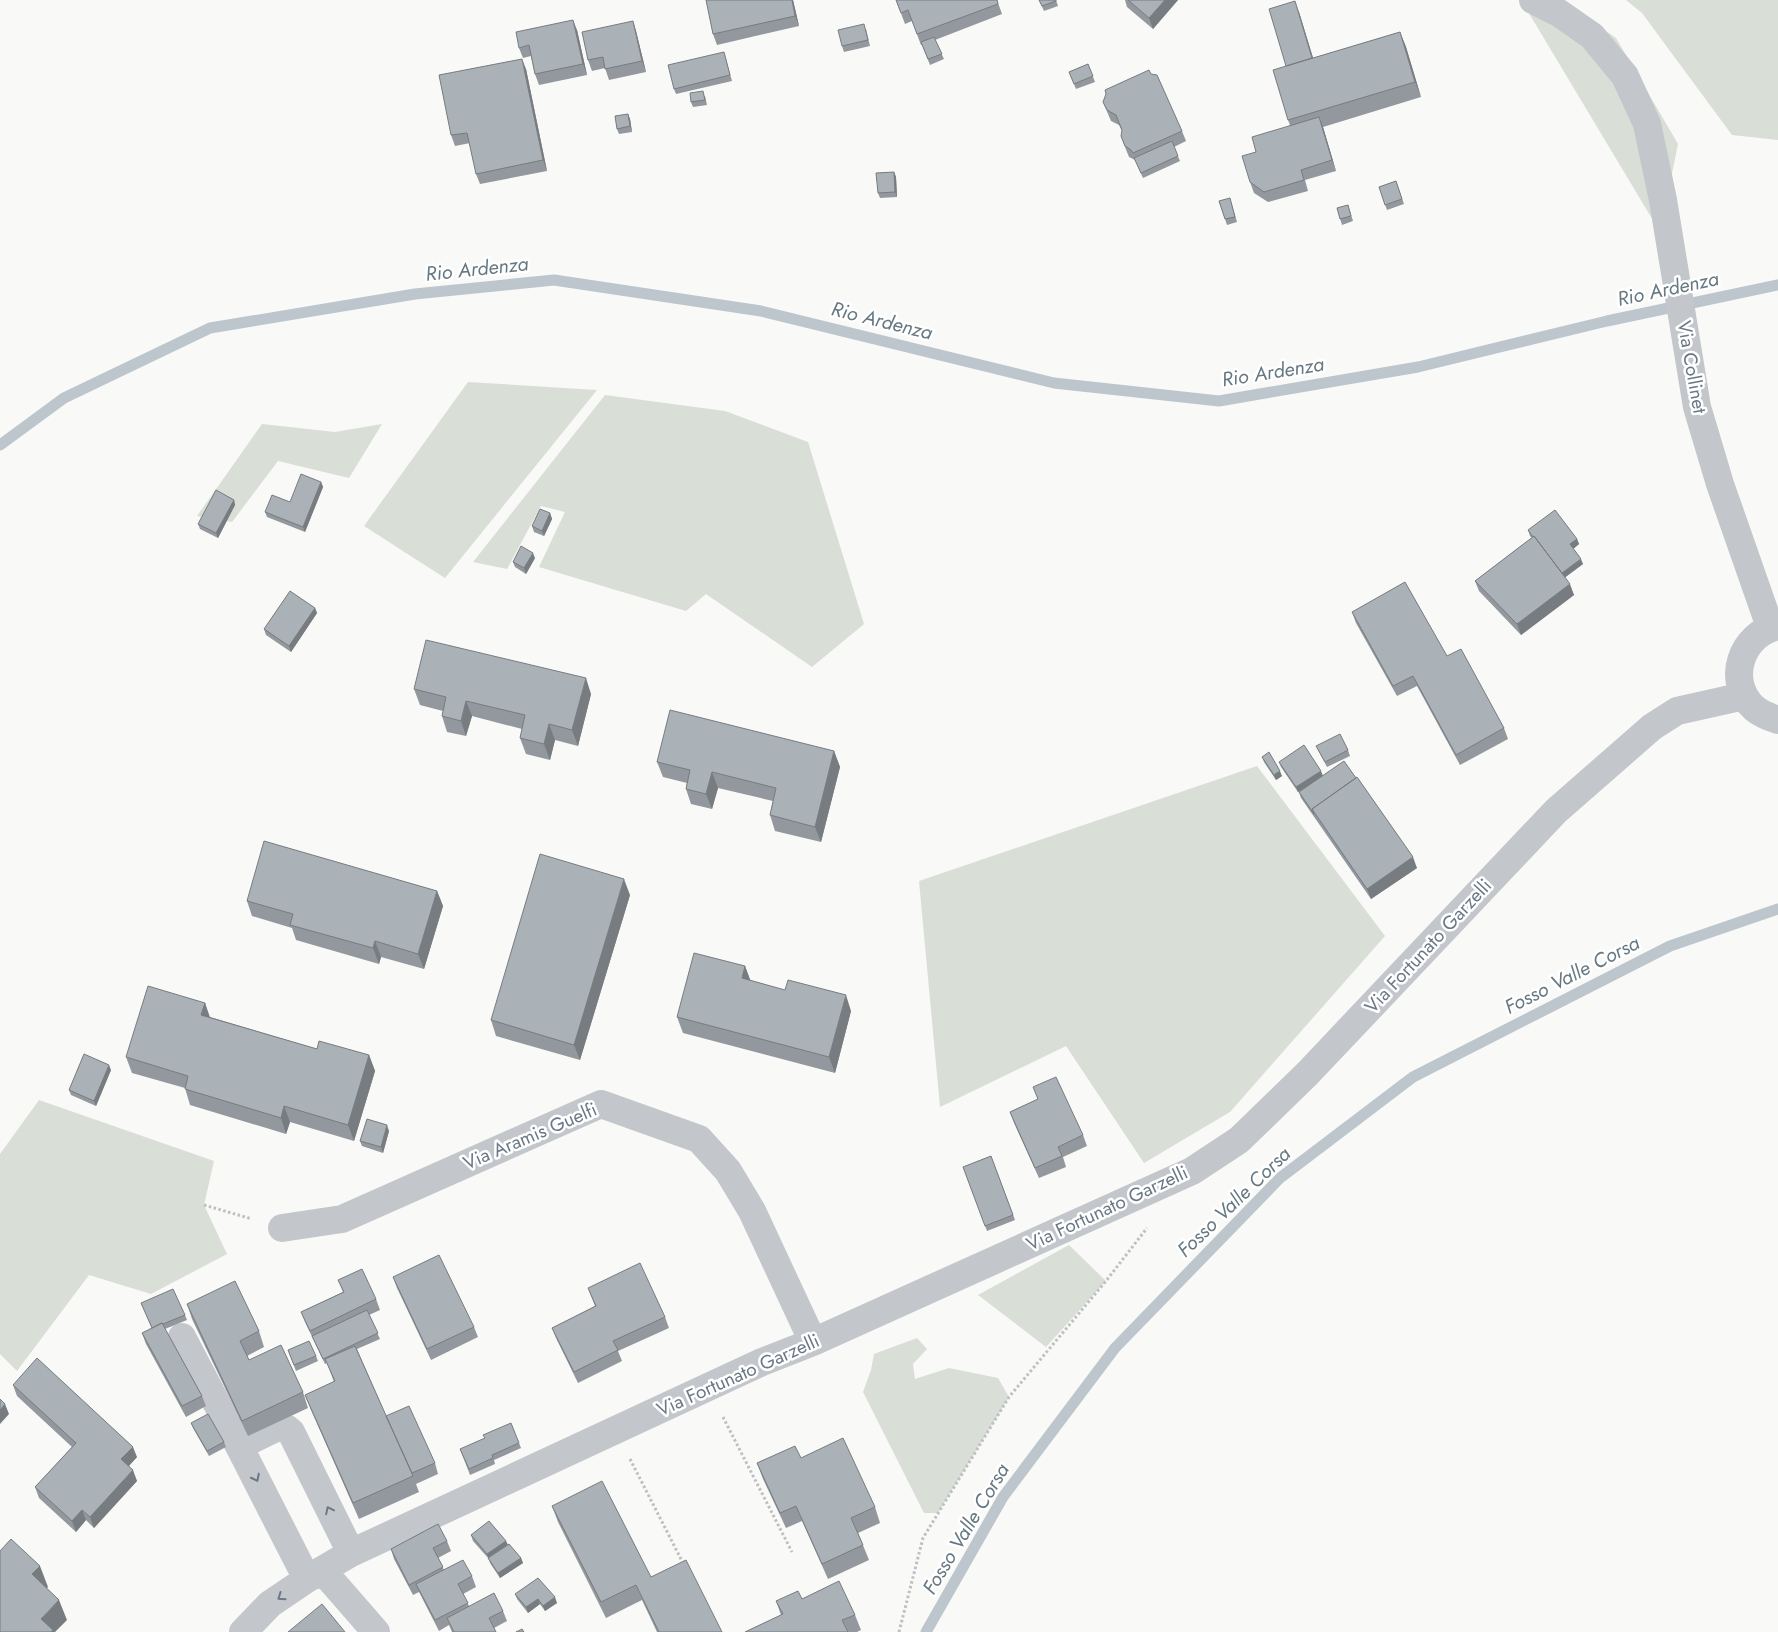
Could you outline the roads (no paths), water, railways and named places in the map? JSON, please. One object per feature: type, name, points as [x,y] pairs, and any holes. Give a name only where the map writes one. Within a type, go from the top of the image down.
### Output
[{"type":"street","name":"Via Collinet","points":[[1533,0],[1560,14],[1592,36],[1625,76],[1647,124],[1673,256],[1697,407],[1720,484],[1774,626]]},
{"type":"street","points":[[1774,626],[1756,636],[1745,648],[1739,664],[1739,680],[1744,696],[1753,708],[1765,716],[1778,720]]},
{"type":"street","name":"Via Fortunato Garzelli","points":[[243,1632],[270,1604],[314,1574],[351,1554],[615,1429],[762,1362],[813,1342],[1192,1171],[1239,1140],[1308,1073],[1556,811],[1652,727],[1677,711],[1744,696]]},
{"type":"street","name":"Via Aramis Guelfi","points":[[282,1228],[342,1219],[601,1104],[699,1139],[728,1171],[752,1211],[813,1342]]},
{"type":"street","points":[[182,1337],[239,1446],[314,1574],[376,1632]]},
{"type":"street","points":[[239,1446],[276,1428],[286,1428],[291,1432],[351,1554]]},
{"type":"waterway","name":"Rio Ardenza","points":[[0,445],[64,398],[210,328],[415,294],[554,280],[761,311],[1054,383],[1219,401],[1418,367],[1607,321],[1778,285]]},
{"type":"waterway","name":"Fosso Valle Corsa","points":[[926,1632],[1003,1497],[1115,1348],[1280,1178],[1413,1077],[1670,946],[1778,909]]}]
